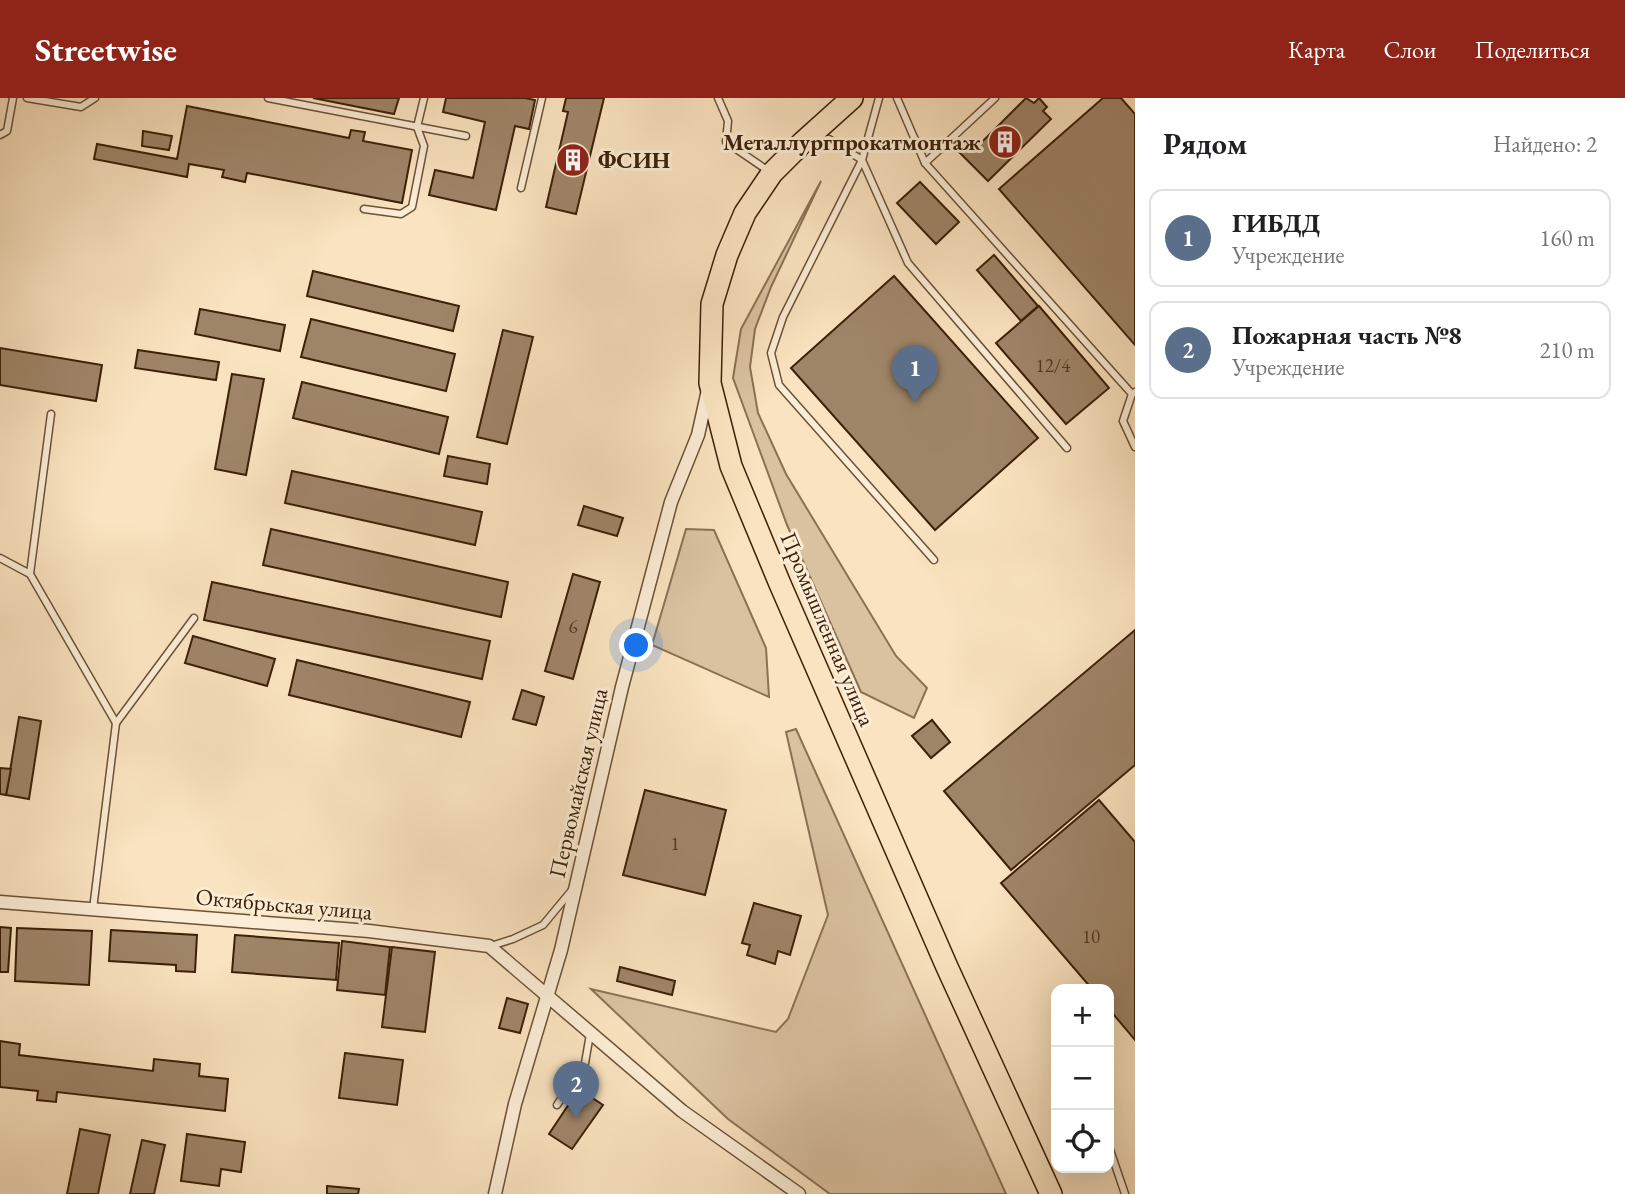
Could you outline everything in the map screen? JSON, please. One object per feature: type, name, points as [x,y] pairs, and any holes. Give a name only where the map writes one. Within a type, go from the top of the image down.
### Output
[{"type":"main road","name":"Промышленная улица","points":[[852,98],[772,173],[745,213],[727,255],[712,304],[710,383],[731,466],[780,584],[925,918],[1051,1194]]},
{"type":"street","name":"Первомайская улица","points":[[495,1194],[516,1104],[561,950],[622,687],[671,502],[698,435],[710,383]]},
{"type":"street","name":"Октябрьская улица","points":[[0,902],[369,931],[489,946]]},
{"type":"street","points":[[489,946],[682,1111],[799,1194]]},
{"type":"lane","points":[[0,135],[7,131],[13,98]]},
{"type":"lane","points":[[27,98],[81,107],[94,98]]},
{"type":"lane","points":[[268,98],[466,136]]},
{"type":"lane","points":[[364,209],[401,214],[412,208],[424,146],[416,127],[424,98]]},
{"type":"lane","points":[[521,188],[542,98]]},
{"type":"lane","points":[[718,98],[728,121],[726,142],[772,173]]},
{"type":"lane","points":[[879,98],[862,160],[783,317],[771,353],[779,385],[934,560]]},
{"type":"lane","points":[[897,98],[925,163],[1134,393],[1123,421],[1135,447]]},
{"type":"lane","points":[[925,163],[995,98]]},
{"type":"lane","points":[[802,143],[829,139],[862,160],[908,263],[1067,448]]},
{"type":"lane","points":[[30,574],[51,414]]},
{"type":"lane","points":[[0,558],[30,574],[116,723]]},
{"type":"lane","points":[[93,909],[116,723],[194,618]]},
{"type":"lane","points":[[489,946],[513,939],[543,925],[576,885]]},
{"type":"lane","points":[[557,1105],[585,1063],[591,1032]]},
{"type":"lane","points":[[1114,1162],[1125,1194]]},
{"type":"shaded area","points":[[821,181],[771,287],[755,329],[750,367],[758,413],[786,474],[896,656],[927,688],[914,718],[861,692],[787,525],[733,378],[741,329]]},
{"type":"shaded area","points":[[686,529],[714,530],[766,648],[769,697],[652,645]]},
{"type":"shaded area","points":[[796,729],[1006,1194],[830,1194],[728,1119],[591,989],[776,1032],[788,1019],[828,915],[786,732]]},
{"type":"building","points":[[313,98],[399,98],[394,114]]},
{"type":"building","points":[[446,98],[535,100],[529,129],[515,126],[496,210],[429,195],[435,170],[473,178],[485,122],[443,112]]},
{"type":"building","name":"ФСИН","points":[[566,98],[604,98],[576,214],[546,207],[568,112],[563,111]]},
{"type":"building","name":"Металлургпрокатмонтаж","points":[[1026,98],[1034,103],[1039,98],[1047,107],[1043,111],[1051,119],[988,181],[958,151],[971,138],[979,145]]},
{"type":"building","points":[[1103,98],[1121,98],[1135,114],[1135,345],[999,189]]},
{"type":"building","points":[[187,106],[349,138],[351,130],[365,132],[363,141],[412,150],[402,203],[247,173],[245,182],[222,177],[224,170],[189,164],[187,177],[94,159],[97,144],[177,159]]},
{"type":"building","points":[[143,131],[172,136],[169,150],[142,146]]},
{"type":"building","points":[[920,182],[959,222],[936,244],[897,203]]},
{"type":"building","points":[[994,255],[1038,306],[1021,321],[977,270]]},
{"type":"building","points":[[313,271],[459,306],[453,331],[307,296]]},
{"type":"building","points":[[894,276],[1038,438],[935,530],[791,368]]},
{"type":"building","points":[[1039,306],[1109,388],[1066,424],[996,343]]},
{"type":"building","points":[[200,309],[285,325],[280,351],[195,334]]},
{"type":"building","points":[[311,319],[455,354],[446,391],[301,357]]},
{"type":"building","points":[[503,330],[533,337],[507,444],[477,437]]},
{"type":"building","points":[[0,348],[102,365],[96,401],[0,385]]},
{"type":"building","points":[[138,350],[219,362],[216,380],[135,368]]},
{"type":"building","points":[[232,374],[264,379],[246,475],[215,469]]},
{"type":"building","points":[[302,382],[448,417],[439,454],[293,418]]},
{"type":"building","points":[[448,456],[490,464],[487,484],[444,476]]},
{"type":"building","points":[[292,471],[482,512],[475,545],[285,503]]},
{"type":"building","points":[[584,506],[623,518],[617,536],[578,525]]},
{"type":"building","points":[[271,529],[508,582],[501,617],[263,565]]},
{"type":"building","points":[[573,574],[600,582],[573,679],[545,671]]},
{"type":"building","points":[[212,582],[490,641],[482,679],[204,620]]},
{"type":"building","points":[[1135,630],[1135,765],[1011,870],[944,791]]},
{"type":"building","points":[[193,636],[275,659],[267,686],[185,663]]},
{"type":"building","points":[[297,660],[470,702],[461,737],[289,695]]},
{"type":"building","points":[[522,690],[544,697],[536,725],[513,719]]},
{"type":"building","points":[[19,717],[41,721],[29,799],[6,795]]},
{"type":"building","points":[[932,720],[950,742],[931,758],[912,736]]},
{"type":"building","points":[[0,768],[11,769],[6,795],[0,794]]},
{"type":"building","points":[[645,790],[726,810],[705,895],[623,875]]},
{"type":"building","points":[[1099,800],[1135,842],[1135,1040],[1114,1015],[1114,984],[1088,984],[1001,883]]},
{"type":"building","points":[[754,903],[801,916],[790,955],[778,951],[775,964],[747,955],[750,945],[742,943]]},
{"type":"building","points":[[0,927],[11,928],[8,972],[0,972]]},
{"type":"building","points":[[17,928],[92,931],[89,985],[15,981]]},
{"type":"building","points":[[111,930],[197,935],[195,972],[176,971],[176,965],[109,961]]},
{"type":"building","points":[[235,935],[339,943],[336,980],[232,972]]},
{"type":"building","points":[[342,941],[390,947],[385,995],[337,990]]},
{"type":"building","points":[[392,947],[435,952],[425,1032],[382,1027]]},
{"type":"building","points":[[620,967],[675,981],[672,995],[617,981]]},
{"type":"building","points":[[507,998],[528,1004],[520,1033],[499,1028]]},
{"type":"building","points":[[0,1041],[20,1044],[19,1055],[153,1071],[154,1059],[200,1064],[199,1076],[228,1079],[225,1111],[57,1092],[56,1102],[37,1100],[38,1091],[0,1087]]},
{"type":"building","points":[[345,1053],[403,1060],[397,1105],[339,1098]]},
{"type":"building","points":[[579,1089],[603,1105],[572,1149],[549,1134]]},
{"type":"building","points":[[80,1129],[110,1135],[98,1194],[67,1194]]},
{"type":"building","points":[[187,1134],[245,1142],[241,1172],[221,1169],[219,1186],[181,1181]]},
{"type":"building","points":[[142,1140],[165,1145],[154,1194],[130,1194]]},
{"type":"building","points":[[327,1186],[359,1189],[358,1194],[327,1194]]},
{"type":"place","name":"Металлургпрокатмонтаж","points":[[1005,142]]},
{"type":"place","name":"ФСИН","points":[[573,160]]},
{"type":"place","name":"ГИБДД","points":[[915,403]]},
{"type":"place","name":"Пожарная часть №8","points":[[576,1119]]}]
